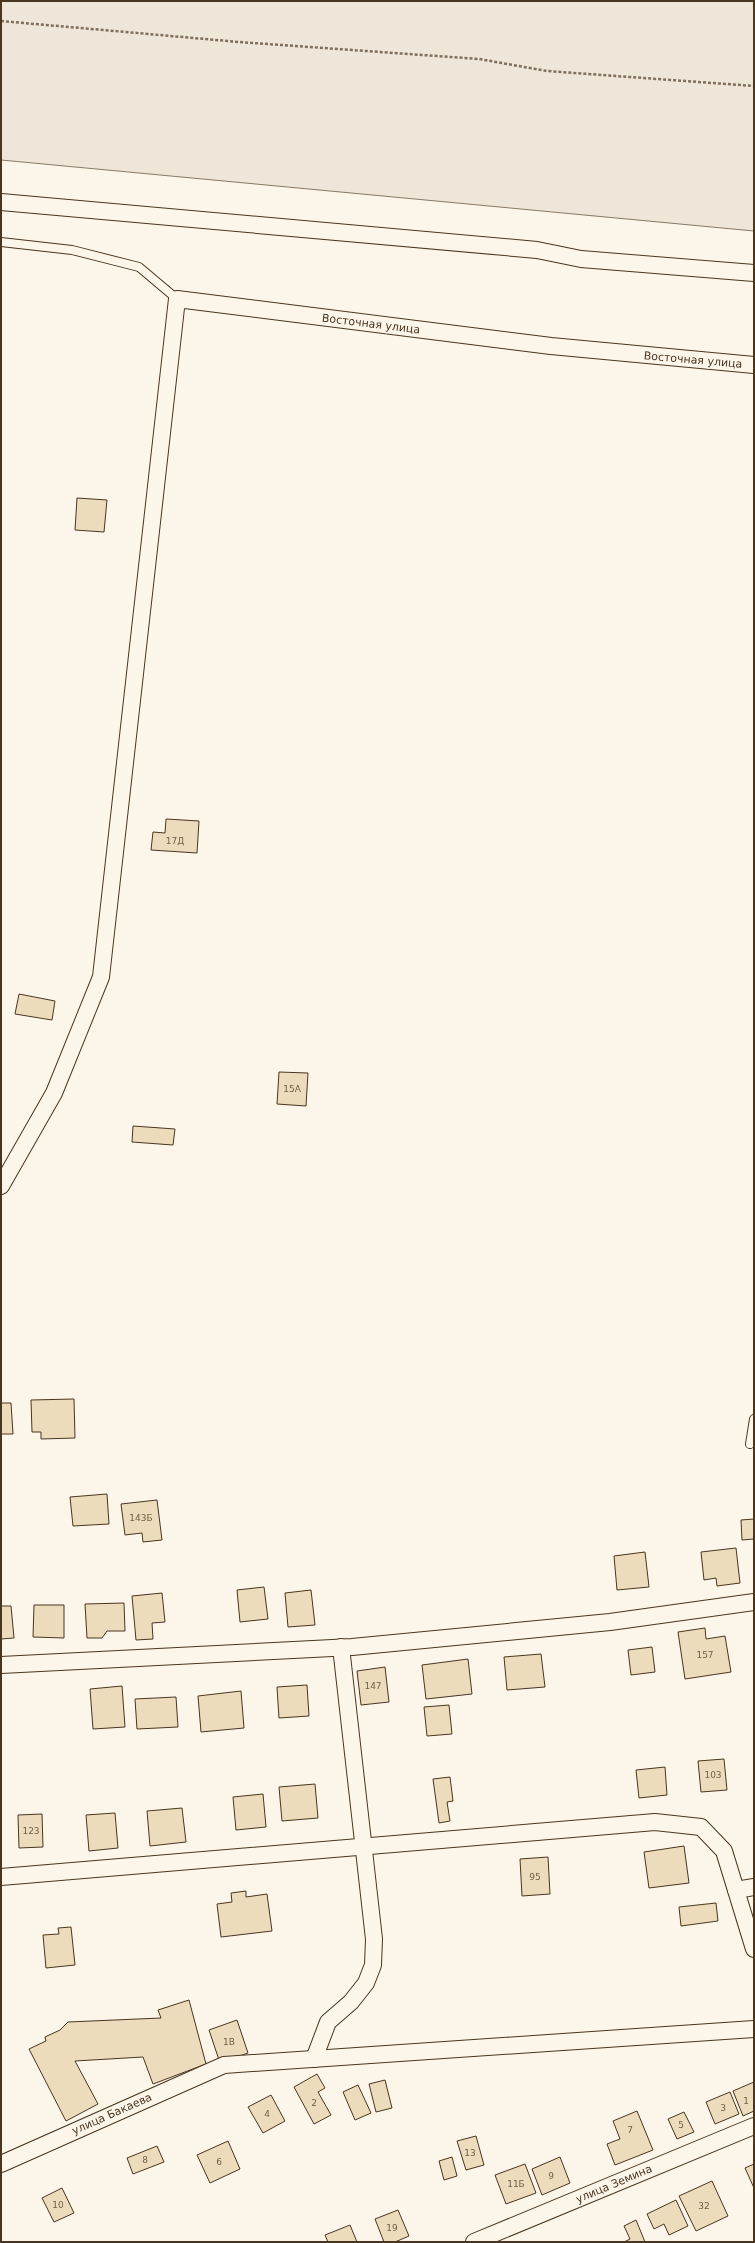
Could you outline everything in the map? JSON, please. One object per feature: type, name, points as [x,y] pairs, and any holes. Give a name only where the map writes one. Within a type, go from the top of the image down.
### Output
[{"type":"street","points":[[1,202],[537,250],[581,259],[754,273]]},
{"type":"street","points":[[1,1186],[54,1093],[101,977],[177,299]]},
{"type":"street","name":"Восточная улица","points":[[177,299],[551,346],[754,365]]},
{"type":"street","points":[[1,1665],[341,1647],[610,1622],[754,1602]]},
{"type":"street","points":[[341,1647],[374,1939],[373,1965],[366,1983],[351,2002],[328,2022],[314,2059],[754,2029]]},
{"type":"street","points":[[1,1877],[364,1848],[655,1822],[701,1827],[724,1851],[754,1949]]},
{"type":"street","points":[[736,1890],[754,1887]]},
{"type":"street","name":"улица Бакаева","points":[[1,2164],[224,2065],[314,2059]]},
{"type":"street","name":"улица Земина","points":[[474,2242],[754,2126]]},
{"type":"lane","points":[[1,242],[72,250],[139,267],[177,299]]},
{"type":"lane","points":[[750,1444],[754,1419]]},
{"type":"path","points":[[1,21],[239,42],[479,59],[547,71],[754,86]]},
{"type":"shaded area","points":[[1,1],[754,1],[754,231],[1,160]]},
{"type":"building","points":[[77,498],[107,500],[104,532],[75,530]]},
{"type":"building","points":[[166,819],[199,821],[197,853],[151,850],[153,832],[165,833]]},
{"type":"building","points":[[19,994],[55,1001],[52,1020],[15,1014]]},
{"type":"building","points":[[279,1072],[308,1073],[306,1106],[277,1104]]},
{"type":"building","points":[[133,1126],[175,1129],[173,1145],[132,1142]]},
{"type":"building","points":[[74,1399],[75,1438],[41,1439],[41,1432],[32,1432],[31,1400]]},
{"type":"building","points":[[1,1403],[11,1403],[13,1434],[1,1434]]},
{"type":"building","points":[[107,1494],[109,1524],[73,1526],[70,1497]]},
{"type":"building","points":[[157,1500],[162,1540],[143,1542],[142,1533],[125,1535],[121,1504]]},
{"type":"building","points":[[754,1519],[754,1539],[742,1540],[741,1520]]},
{"type":"building","points":[[736,1548],[740,1583],[717,1586],[716,1578],[704,1580],[701,1552]]},
{"type":"building","points":[[645,1552],[649,1587],[617,1590],[614,1556]]},
{"type":"building","points":[[264,1587],[268,1619],[240,1622],[237,1590]]},
{"type":"building","points":[[311,1590],[315,1625],[288,1627],[285,1593]]},
{"type":"building","points":[[162,1593],[165,1622],[152,1623],[153,1639],[136,1640],[132,1596]]},
{"type":"building","points":[[124,1603],[125,1631],[107,1631],[102,1638],[87,1638],[85,1604]]},
{"type":"building","points":[[34,1605],[64,1605],[64,1638],[33,1637]]},
{"type":"building","points":[[1,1606],[11,1606],[14,1638],[1,1639]]},
{"type":"building","points":[[705,1628],[706,1639],[725,1636],[731,1672],[685,1679],[678,1632]]},
{"type":"building","points":[[652,1647],[655,1672],[631,1675],[628,1650]]},
{"type":"building","points":[[541,1654],[545,1687],[507,1690],[504,1657]]},
{"type":"building","points":[[468,1659],[472,1694],[426,1699],[422,1665]]},
{"type":"building","points":[[385,1667],[389,1702],[361,1705],[357,1671]]},
{"type":"building","points":[[307,1685],[309,1716],[279,1718],[277,1687]]},
{"type":"building","points":[[122,1686],[125,1727],[93,1729],[90,1689]]},
{"type":"building","points":[[241,1691],[244,1728],[201,1732],[198,1696]]},
{"type":"building","points":[[176,1697],[178,1727],[137,1729],[135,1699]]},
{"type":"building","points":[[449,1705],[452,1734],[427,1736],[424,1707]]},
{"type":"building","points":[[724,1759],[727,1790],[701,1792],[698,1761]]},
{"type":"building","points":[[665,1767],[667,1795],[639,1798],[636,1770]]},
{"type":"building","points":[[450,1777],[453,1801],[447,1802],[450,1821],[439,1823],[433,1779]]},
{"type":"building","points":[[315,1784],[318,1818],[282,1821],[279,1787]]},
{"type":"building","points":[[263,1794],[266,1827],[236,1830],[233,1797]]},
{"type":"building","points":[[182,1808],[186,1842],[150,1846],[147,1811]]},
{"type":"building","points":[[115,1813],[118,1848],[89,1851],[86,1815]]},
{"type":"building","points":[[42,1814],[43,1847],[19,1848],[18,1815]]},
{"type":"building","points":[[684,1846],[689,1883],[649,1888],[644,1852]]},
{"type":"building","points":[[548,1857],[550,1894],[522,1896],[520,1859]]},
{"type":"building","points":[[246,1891],[246,1897],[267,1894],[272,1931],[221,1937],[217,1904],[232,1902],[231,1893]]},
{"type":"building","points":[[716,1903],[718,1921],[681,1926],[679,1907]]},
{"type":"building","points":[[71,1927],[75,1965],[46,1968],[43,1935],[59,1934],[58,1928]]},
{"type":"building","points":[[189,2000],[206,2064],[153,2084],[143,2057],[75,2061],[98,2104],[66,2121],[29,2049],[46,2041],[45,2037],[60,2030],[68,2022],[161,2018],[158,2010]]},
{"type":"building","points":[[237,2020],[248,2053],[220,2063],[209,2030]]},
{"type":"building","points":[[317,2074],[325,2088],[318,2092],[331,2115],[314,2124],[294,2087]]},
{"type":"building","points":[[385,2080],[392,2108],[376,2112],[369,2084]]},
{"type":"building","points":[[754,2082],[754,2111],[743,2116],[733,2091]]},
{"type":"building","points":[[358,2085],[371,2113],[355,2120],[343,2092]]},
{"type":"building","points":[[730,2092],[739,2114],[715,2124],[706,2102]]},
{"type":"building","points":[[271,2095],[285,2121],[263,2133],[248,2107]]},
{"type":"building","points":[[637,2111],[653,2150],[615,2165],[607,2144],[620,2139],[613,2121]]},
{"type":"building","points":[[684,2112],[694,2132],[677,2139],[668,2119]]},
{"type":"building","points":[[476,2136],[484,2165],[466,2170],[457,2141]]},
{"type":"building","points":[[228,2141],[240,2169],[210,2183],[197,2155]]},
{"type":"building","points":[[157,2146],[164,2162],[133,2174],[127,2158]]},
{"type":"building","points":[[452,2157],[457,2176],[444,2180],[439,2161]]},
{"type":"building","points":[[560,2157],[570,2183],[542,2195],[532,2169]]},
{"type":"building","points":[[525,2164],[536,2193],[506,2204],[495,2175]]},
{"type":"building","points":[[754,2164],[754,2188],[745,2168]]},
{"type":"building","points":[[712,2181],[728,2216],[696,2231],[679,2196]]},
{"type":"building","points":[[62,2188],[74,2213],[54,2222],[42,2198]]},
{"type":"building","points":[[676,2200],[688,2226],[669,2235],[664,2224],[654,2229],[647,2214]]},
{"type":"building","points":[[398,2210],[409,2236],[395,2242],[384,2242],[375,2219]]},
{"type":"building","points":[[636,2220],[645,2242],[624,2242],[630,2239],[624,2226]]},
{"type":"building","points":[[350,2225],[357,2242],[328,2242],[325,2235]]}]
